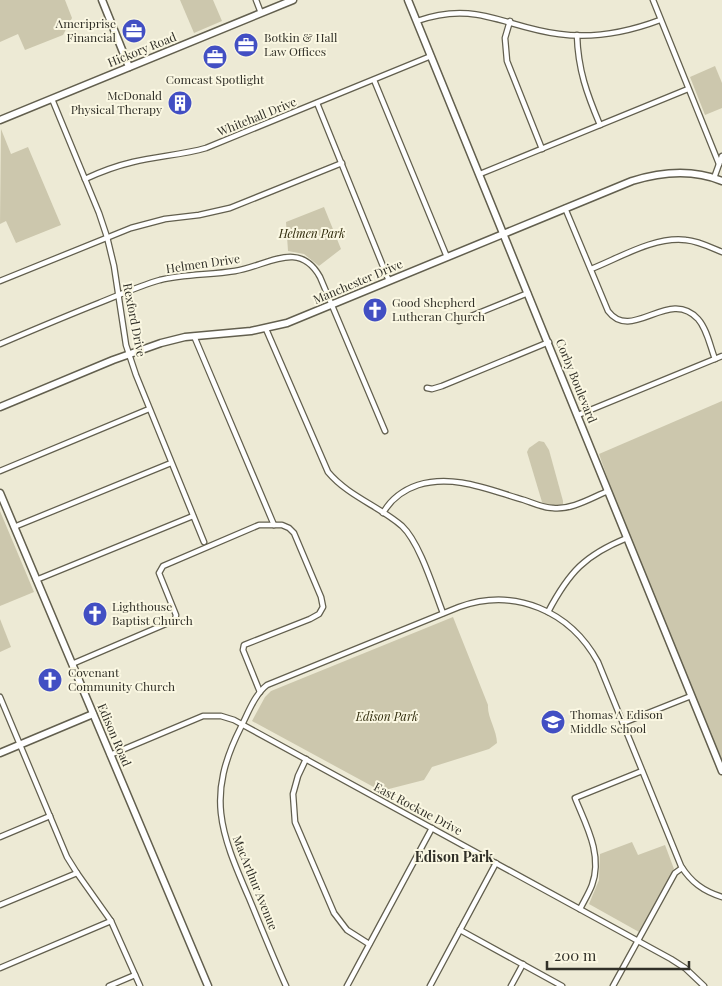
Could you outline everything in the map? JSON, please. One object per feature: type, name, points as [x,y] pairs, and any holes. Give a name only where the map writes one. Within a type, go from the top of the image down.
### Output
[{"type":"street","points":[[256,0],[261,13]]},
{"type":"street","name":"Hickory Road","points":[[0,120],[293,0]]},
{"type":"street","name":"Corby Boulevard","points":[[408,0],[722,771]]},
{"type":"street","points":[[653,0],[719,164]]},
{"type":"street","points":[[102,2],[129,67]]},
{"type":"street","points":[[417,21],[442,12],[476,12],[557,34],[578,35],[620,32],[660,20]]},
{"type":"street","points":[[510,21],[505,38],[507,61],[542,149]]},
{"type":"street","points":[[578,35],[578,59],[582,78],[600,125]]},
{"type":"street","name":"Whitehall Drive","points":[[85,179],[134,162],[206,148],[432,56]]},
{"type":"street","points":[[374,80],[447,257]]},
{"type":"street","points":[[480,174],[688,89]]},
{"type":"street","name":"Rexford Drive","points":[[52,99],[107,237],[112,254],[129,354],[149,409],[204,542]]},
{"type":"street","points":[[317,103],[389,281]]},
{"type":"street","points":[[714,178],[722,156]]},
{"type":"street","points":[[0,281],[143,224],[230,208],[342,163]]},
{"type":"street","name":"Manchester Drive","points":[[0,407],[160,343],[194,336],[266,329],[287,323],[565,208],[652,175],[684,173],[722,180]]},
{"type":"street","points":[[565,208],[590,270],[612,316],[623,322],[629,322],[665,309],[686,311],[701,324],[715,359]]},
{"type":"street","points":[[590,270],[649,245],[669,240],[694,241],[722,252]]},
{"type":"street","name":"Helmen Drive","points":[[0,344],[149,283],[169,278],[236,270],[291,256],[305,261],[314,268],[320,278],[385,431]]},
{"type":"street","points":[[459,321],[528,293]]},
{"type":"street","points":[[266,329],[328,472],[339,484],[403,527],[413,540],[443,613]]},
{"type":"street","points":[[194,336],[274,525]]},
{"type":"street","points":[[427,388],[432,389],[442,386],[548,342]]},
{"type":"street","points":[[578,415],[722,356]]},
{"type":"street","points":[[0,471],[149,409]]},
{"type":"street","points":[[14,527],[171,463]]},
{"type":"street","points":[[383,513],[392,500],[403,492],[429,483],[453,481],[474,485],[553,508],[569,507],[608,491]]},
{"type":"street","name":"Edison Road","points":[[0,493],[208,986]]},
{"type":"street","points":[[36,580],[194,516]]},
{"type":"street","points":[[72,664],[175,620],[176,615],[160,573],[163,566],[259,525],[289,528],[294,533],[323,602],[322,611],[310,620],[243,646],[260,692],[268,685],[476,601],[521,602],[548,612],[566,622],[575,630],[593,653],[682,868],[693,882],[722,897]]},
{"type":"street","points":[[548,612],[565,582],[578,567],[600,551],[627,538]]},
{"type":"street","name":"MacArthur Avenue","points":[[260,692],[242,724],[227,757],[220,799],[223,829],[233,861],[286,986]]},
{"type":"street","points":[[623,723],[691,696]]},
{"type":"street","points":[[0,697],[67,856],[76,873],[111,921],[140,986]]},
{"type":"street","points":[[0,753],[93,714]]},
{"type":"street","name":"East Rockne Drive","points":[[110,754],[204,716],[220,716],[242,724],[638,941],[685,968],[704,986]]},
{"type":"street","points":[[306,759],[298,776],[293,794],[293,811],[298,828],[334,912],[347,930],[369,944]]},
{"type":"street","points":[[580,909],[593,884],[596,864],[592,840],[575,798],[642,771]]},
{"type":"street","points":[[0,837],[50,816]]},
{"type":"street","points":[[346,986],[432,828]]},
{"type":"street","points":[[430,986],[496,863]]},
{"type":"street","points":[[613,986],[675,873],[682,868]]},
{"type":"street","points":[[0,905],[76,873]]},
{"type":"street","points":[[0,968],[111,921]]},
{"type":"street","points":[[460,930],[562,986]]},
{"type":"street","points":[[511,986],[523,964]]},
{"type":"street","points":[[109,986],[135,975]]},
{"type":"green space","points":[[0,0],[65,0],[72,18],[63,35],[25,50],[18,34],[0,42]]},
{"type":"green space","points":[[180,0],[213,0],[222,21],[194,33]]},
{"type":"green space","points":[[715,66],[722,83],[722,108],[705,115],[690,77]]},
{"type":"green space","points":[[1,129],[11,154],[28,147],[61,225],[16,243],[6,221],[0,224]]},
{"type":"green space","name":"Helmen Park","points":[[324,207],[341,249],[319,266],[304,254],[288,251],[286,222]]},
{"type":"green space","points":[[722,401],[722,762],[618,508],[599,454]]},
{"type":"green space","points":[[539,441],[544,442],[549,450],[563,501],[563,504],[559,506],[545,505],[542,502],[527,452],[529,448]]},
{"type":"green space","points":[[0,511],[34,592],[0,606]]},
{"type":"green space","name":"Edison Park","points":[[453,617],[488,705],[497,743],[489,749],[432,767],[424,780],[381,791],[252,721],[265,697],[271,691]]},
{"type":"green space","points":[[0,619],[11,647],[0,652]]},
{"type":"green space","points":[[632,842],[638,855],[665,845],[674,869],[639,932],[589,904],[599,880],[600,854]]},
{"type":"place","name":"Ameriprise Financial","points":[[134,31]]},
{"type":"place","name":"Botkin & Hall Law Offices","points":[[246,45]]},
{"type":"place","name":"Comcast Spotlight","points":[[215,57]]},
{"type":"place","name":"McDonald Physical Therapy","points":[[180,103]]},
{"type":"place","name":"Good Shepherd Lutheran Church","points":[[375,310]]},
{"type":"place","name":"Lighthouse Baptist Church","points":[[95,614]]},
{"type":"place","name":"Covenant Community Church","points":[[50,680]]},
{"type":"place","name":"Thomas A Edison Middle School","points":[[553,722]]},
{"type":"district","name":"Edison Park","points":[[454,857]]}]
